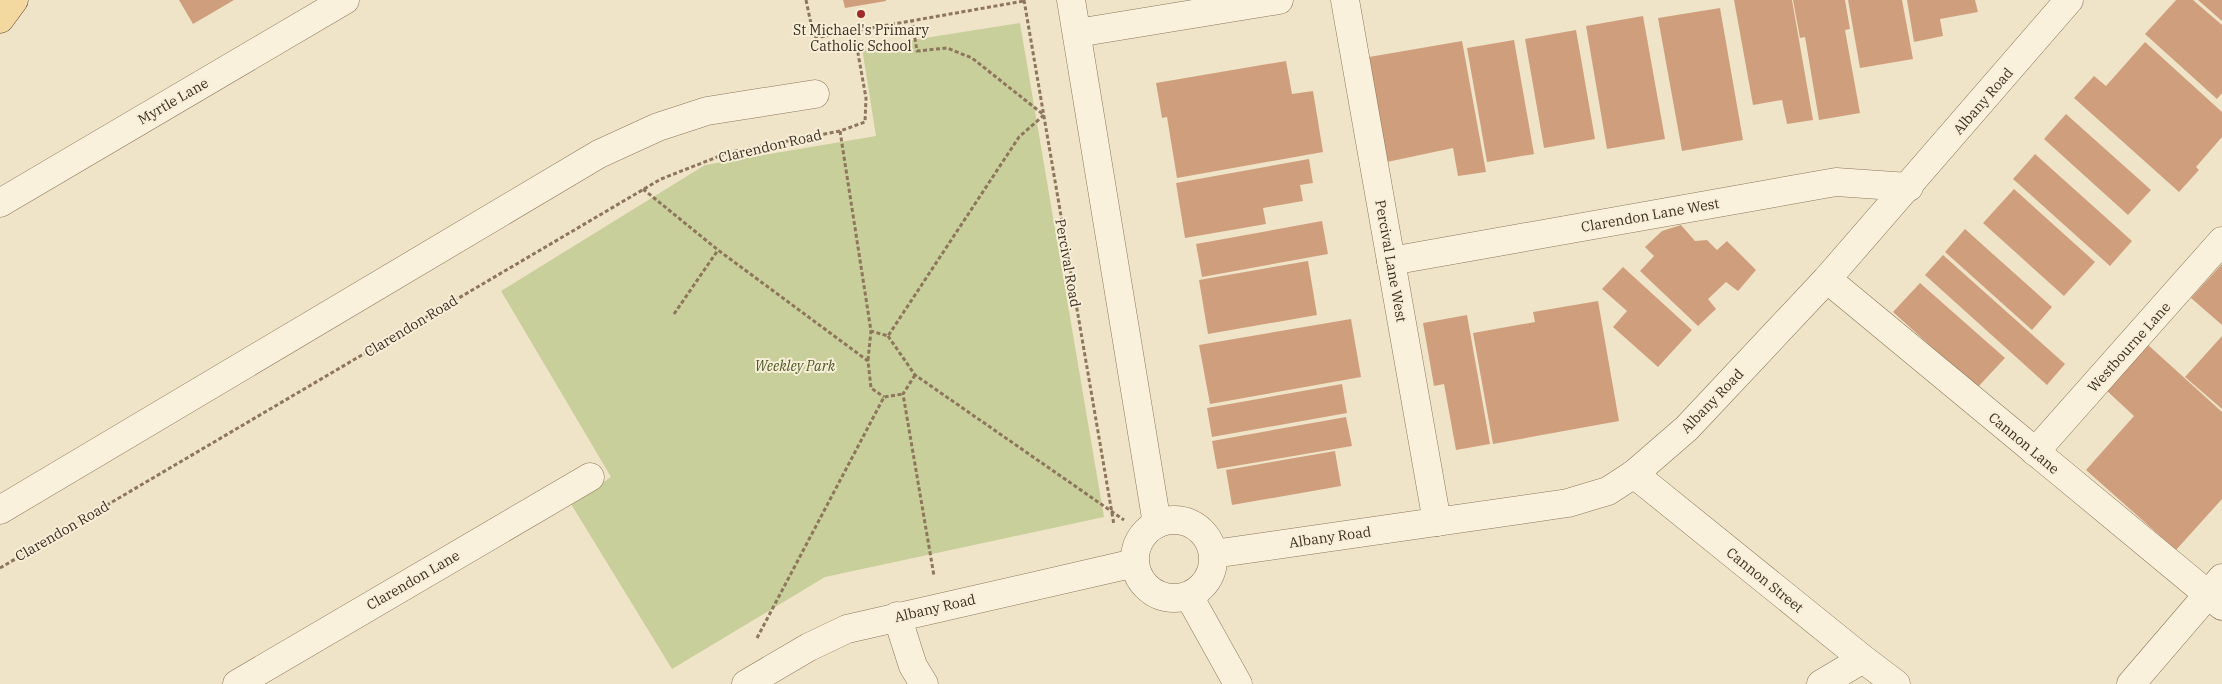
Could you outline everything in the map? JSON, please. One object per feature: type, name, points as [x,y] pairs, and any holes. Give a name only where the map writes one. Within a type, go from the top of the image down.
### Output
[{"type":"main road","points":[[0,19],[14,0]]},
{"type":"street","name":"Myrtle Lane","points":[[0,203],[345,0]]},
{"type":"street","points":[[1071,0],[1151,529]]},
{"type":"street","points":[[1077,33],[1279,0]]},
{"type":"street","name":"Percival Lane West","points":[[1345,0],[1437,522]]},
{"type":"street","name":"Albany Road","points":[[1213,554],[1568,503],[1608,491],[1634,474],[1687,428],[1827,279],[1909,187],[2069,0]]},
{"type":"street","points":[[0,510],[598,154],[658,127],[707,111],[815,94]]},
{"type":"street","name":"Clarendon Lane West","points":[[1391,261],[1836,182],[1909,187]]},
{"type":"street","name":"Westbourne Lane","points":[[2035,452],[2222,241]]},
{"type":"street","name":"Cannon Lane","points":[[1827,279],[2035,452],[2217,592]]},
{"type":"street","name":"Cannon Street","points":[[1634,474],[1896,684]]},
{"type":"street","name":"Clarendon Lane","points":[[237,684],[590,477]]},
{"type":"street","points":[[1170,520],[1191,524],[1202,532],[1210,543],[1213,554],[1213,568],[1207,582],[1189,596],[1166,598],[1152,592],[1142,583],[1135,563],[1137,546],[1151,529],[1170,520]]},
{"type":"street","name":"Albany Road","points":[[746,684],[809,647],[847,629],[897,616],[1135,563]]},
{"type":"street","points":[[2131,684],[2217,592]]},
{"type":"street","points":[[1189,596],[1238,684]]},
{"type":"street","points":[[897,616],[913,666],[924,684]]},
{"type":"street","points":[[1821,684],[1863,659]]},
{"type":"path","points":[[806,0],[814,38],[1024,1]]},
{"type":"path","name":"Percival Road","points":[[1024,1],[1114,525]]},
{"type":"path","points":[[888,336],[1019,137],[1044,115],[972,58],[947,48],[917,51],[912,20]]},
{"type":"path","name":"Clarendon Road","points":[[0,568],[661,178],[730,152],[840,131],[865,122],[866,98],[854,31]]},
{"type":"path","points":[[840,131],[870,331],[868,360],[870,388],[884,397],[902,394]]},
{"type":"path","points":[[643,189],[718,250],[868,360]]},
{"type":"path","points":[[674,314],[718,250]]},
{"type":"path","points":[[870,331],[888,336],[915,375],[1111,512],[1151,529]]},
{"type":"path","points":[[915,375],[902,394],[939,607]]},
{"type":"path","points":[[756,640],[884,397]]},
{"type":"green space","name":"Weekley Park","points":[[1020,23],[1104,517],[825,577],[672,669],[571,504],[611,477],[501,291],[705,165],[876,136],[862,48]]},
{"type":"building","points":[[179,0],[234,0],[193,24]]},
{"type":"building","points":[[843,0],[886,0],[886,1],[845,8]]},
{"type":"building","points":[[1734,0],[1792,0],[1813,120],[1787,124],[1782,100],[1753,105]]},
{"type":"building","points":[[1793,0],[1845,0],[1850,29],[1845,30],[1860,113],[1819,120],[1805,37],[1800,38]]},
{"type":"building","points":[[1848,0],[1902,0],[1913,59],[1860,68]]},
{"type":"building","points":[[1907,0],[1975,0],[1978,12],[1940,19],[1943,36],[1914,42]]},
{"type":"building","points":[[2176,0],[2193,0],[2222,25],[2222,93],[2217,99],[2145,34]]},
{"type":"building","points":[[2198,0],[2222,0],[2222,21]]},
{"type":"building","points":[[1720,8],[1743,140],[1682,151],[1658,18]]},
{"type":"building","points":[[1643,16],[1665,139],[1607,149],[1586,26]]},
{"type":"building","points":[[1576,30],[1595,139],[1544,148],[1525,39]]},
{"type":"building","points":[[1514,40],[1534,154],[1487,162],[1467,48]]},
{"type":"building","points":[[1462,41],[1486,172],[1458,176],[1453,148],[1387,162],[1369,57]]},
{"type":"building","points":[[2145,42],[2222,112],[2222,137],[2196,167],[2199,170],[2179,192],[2074,98],[2094,76],[2106,86]]},
{"type":"building","points":[[1286,61],[1292,94],[1313,91],[1323,152],[1177,178],[1167,117],[1162,118],[1156,83]]},
{"type":"building","points":[[2066,114],[2151,190],[2128,215],[2044,139]]},
{"type":"building","points":[[2035,154],[2132,241],[2110,266],[2013,179]]},
{"type":"building","points":[[1309,159],[1313,183],[1300,185],[1303,201],[1263,208],[1266,224],[1185,238],[1176,183]]},
{"type":"building","points":[[2014,189],[2095,262],[2064,296],[1983,223]]},
{"type":"building","points":[[1322,221],[1328,254],[1202,277],[1196,244]]},
{"type":"building","points":[[1681,225],[1695,241],[1707,240],[1717,250],[1727,241],[1756,270],[1738,291],[1726,282],[1708,299],[1716,309],[1698,326],[1640,271],[1654,256],[1645,247],[1662,231]]},
{"type":"building","points":[[1965,229],[2052,307],[2032,330],[1945,252]]},
{"type":"building","points":[[1943,255],[2065,364],[2047,385],[1925,275]]},
{"type":"building","points":[[1308,261],[1317,315],[1208,334],[1199,280]]},
{"type":"building","points":[[2222,264],[2222,325],[2191,298]]},
{"type":"building","points":[[1623,267],[1692,330],[1658,367],[1613,327],[1627,311],[1602,289]]},
{"type":"building","points":[[1920,283],[2005,358],[1977,388],[1893,312]]},
{"type":"building","points":[[1598,301],[1619,421],[1493,444],[1473,333],[1535,322],[1533,312]]},
{"type":"building","points":[[1467,315],[1490,444],[1456,450],[1444,384],[1434,386],[1423,323]]},
{"type":"building","points":[[1351,319],[1361,377],[1210,404],[1199,345]]},
{"type":"building","points":[[2222,336],[2222,409],[2185,377]]},
{"type":"building","points":[[2147,344],[2222,412],[2222,499],[2176,550],[2086,470],[2134,416],[2106,390]]},
{"type":"building","points":[[1342,384],[1347,413],[1212,437],[1207,408]]},
{"type":"building","points":[[1346,417],[1352,446],[1217,469],[1212,441]]},
{"type":"building","points":[[1335,451],[1341,486],[1232,505],[1226,470]]},
{"type":"place","name":"St Michael's Primary Catholic School","points":[[861,14]]}]
